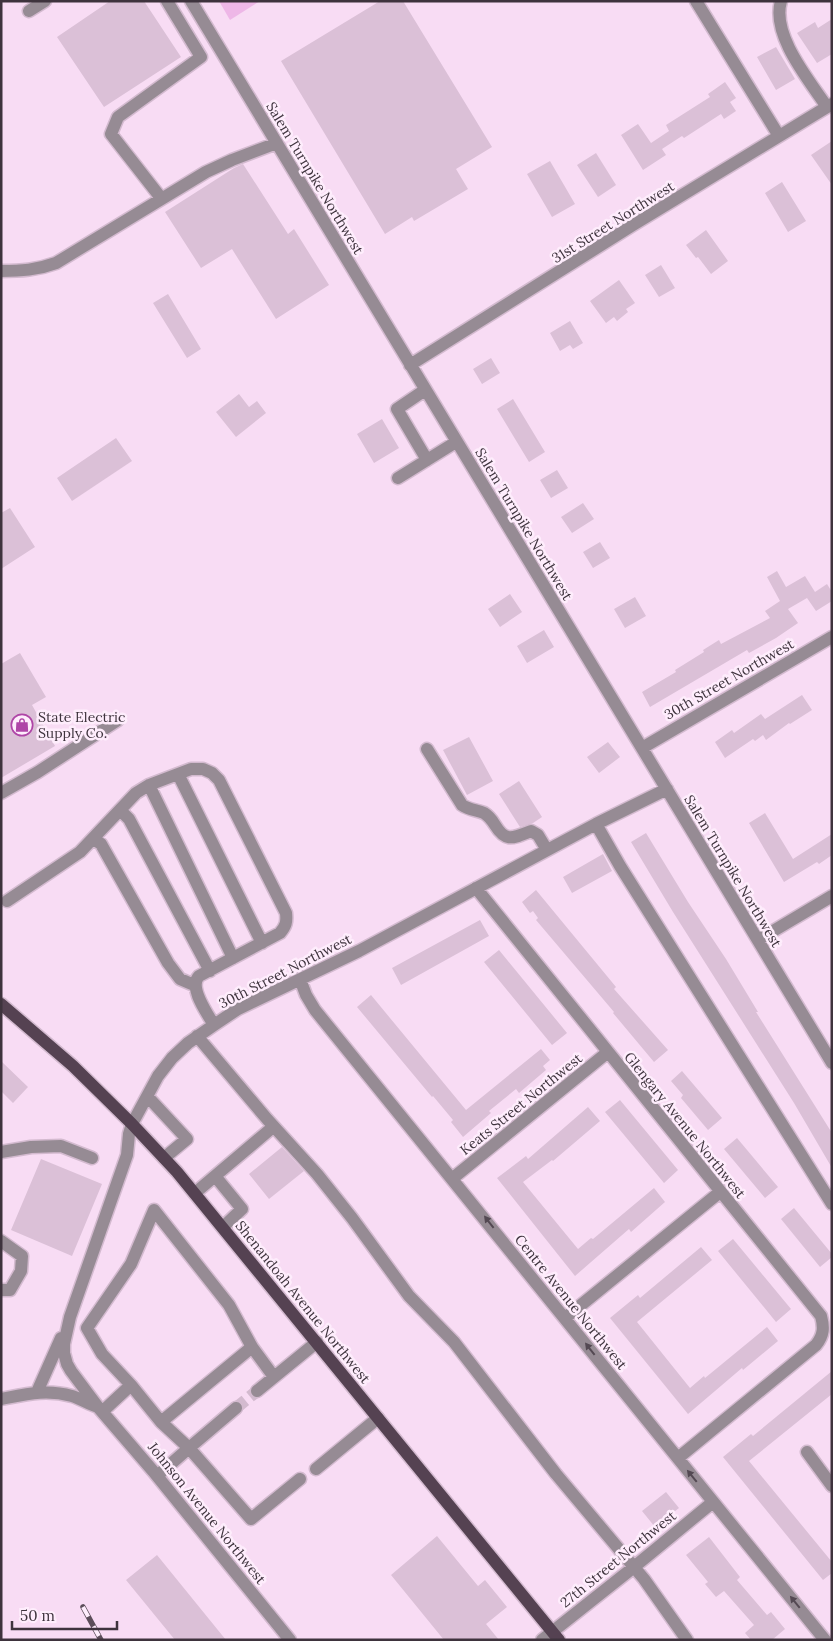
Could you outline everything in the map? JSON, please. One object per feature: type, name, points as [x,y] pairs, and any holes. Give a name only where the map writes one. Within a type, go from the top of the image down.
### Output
[{"type":"main road","name":"Shenandoah Avenue Northwest","points":[[1,1004],[73,1066],[132,1124],[195,1193],[378,1418],[551,1637]]},
{"type":"street","points":[[29,11],[45,1]]},
{"type":"street","points":[[167,1],[201,57]]},
{"type":"street","name":"Salem Turnpike Northwest","points":[[191,1],[832,1062]]},
{"type":"street","points":[[696,1],[779,136]]},
{"type":"street","points":[[781,1],[780,21],[786,42],[829,105]]},
{"type":"street","points":[[161,198],[111,134],[118,117],[201,57],[218,47]]},
{"type":"street","name":"31st Street Northwest","points":[[410,366],[829,105]]},
{"type":"street","points":[[1,271],[39,269],[56,263],[206,172],[232,160],[277,144]]},
{"type":"street","points":[[425,390],[397,409],[427,460]]},
{"type":"street","points":[[398,478],[456,442]]},
{"type":"street","name":"30th Street Northwest","points":[[642,748],[832,637]]},
{"type":"street","points":[[1,793],[38,772],[118,720]]},
{"type":"street","points":[[428,749],[462,805],[469,810],[484,813],[490,818],[501,834],[507,838],[514,838],[531,831],[538,835],[547,850]]},
{"type":"street","points":[[6,901],[80,852],[136,794],[149,785],[191,769],[203,769],[212,773],[219,780],[286,913],[287,921],[280,933],[199,976],[194,985]]},
{"type":"street","points":[[178,774],[262,943]]},
{"type":"street","points":[[149,785],[233,958]]},
{"type":"street","name":"30th Street Northwest","points":[[37,1392],[70,1317],[127,1155],[132,1124],[158,1076],[172,1058],[197,1036],[238,1009],[359,951],[596,824],[666,789]]},
{"type":"street","points":[[120,810],[129,819],[210,970]]},
{"type":"street","points":[[596,824],[620,866],[832,1204]]},
{"type":"street","points":[[94,839],[102,844],[168,963],[180,979],[194,985],[214,1025]]},
{"type":"street","name":"Glengary Avenue Northwest","points":[[476,888],[821,1316],[824,1324],[820,1341],[678,1458]]},
{"type":"street","points":[[758,940],[832,896]]},
{"type":"street","name":"Centre Avenue Northwest","points":[[300,979],[306,995],[315,1010],[453,1178],[825,1640]]},
{"type":"street","points":[[197,1036],[273,1127],[317,1174],[409,1296],[454,1342],[556,1474],[634,1567],[687,1640]]},
{"type":"street","name":"Keats Street Northwest","points":[[453,1178],[608,1052]]},
{"type":"street","points":[[148,1096],[187,1139],[164,1158]]},
{"type":"street","points":[[195,1193],[273,1127]]},
{"type":"street","points":[[1,1152],[31,1146],[61,1146],[92,1158]]},
{"type":"street","points":[[215,1176],[242,1209],[223,1227]]},
{"type":"street","points":[[565,1318],[720,1192]]},
{"type":"street","points":[[274,1377],[252,1347],[229,1305],[154,1210],[132,1264],[87,1328],[102,1354],[131,1385],[161,1422],[189,1448],[250,1519],[300,1479]]},
{"type":"street","points":[[1,1241],[22,1256],[21,1271],[10,1290],[1,1290]]},
{"type":"street","name":"30th Street Northwest","points":[[70,1317],[64,1344],[67,1364],[100,1409]]},
{"type":"street","points":[[257,1391],[317,1342]]},
{"type":"street","points":[[161,1422],[252,1347]]},
{"type":"street","points":[[3,1396],[37,1392],[55,1393],[74,1397],[100,1409],[131,1385]]},
{"type":"street","points":[[157,1476],[236,1408]]},
{"type":"street","name":"Johnson Avenue Northwest","points":[[100,1409],[290,1640]]},
{"type":"street","points":[[316,1470],[378,1418]]},
{"type":"street","points":[[807,1452],[832,1486]]},
{"type":"street","name":"27th Street Northwest","points":[[551,1637],[713,1502]]},
{"type":"shaded area","points":[[219,1],[260,1],[230,20]]},
{"type":"building","points":[[110,1],[144,1],[181,57],[104,107],[57,37]]},
{"type":"building","points":[[380,1],[403,1],[492,147],[456,169],[468,189],[414,221],[412,217],[385,234],[281,61]]},
{"type":"building","points":[[832,19],[832,54],[817,63],[797,33],[815,22],[818,28]]},
{"type":"building","points":[[776,47],[795,79],[776,90],[757,57]]},
{"type":"building","points":[[725,82],[736,98],[730,102],[736,111],[724,119],[721,114],[684,138],[682,136],[662,149],[666,155],[643,170],[621,135],[638,124],[651,143],[669,131],[666,125],[710,97],[708,94]]},
{"type":"building","points":[[832,141],[832,185],[811,155]]},
{"type":"building","points":[[596,153],[616,185],[598,197],[577,165]]},
{"type":"building","points":[[550,161],[575,204],[552,217],[527,174]]},
{"type":"building","points":[[243,164],[288,234],[294,229],[329,285],[276,319],[232,249],[201,268],[165,212]]},
{"type":"building","points":[[782,182],[806,221],[788,232],[765,193]]},
{"type":"building","points":[[706,230],[728,261],[711,274],[686,245]]},
{"type":"building","points":[[661,265],[675,288],[659,297],[645,275]]},
{"type":"building","points":[[619,280],[635,303],[626,309],[628,312],[617,321],[614,317],[606,323],[590,301]]},
{"type":"building","points":[[168,294],[201,349],[187,358],[153,303]]},
{"type":"building","points":[[570,321],[583,343],[573,349],[570,345],[560,351],[550,333]]},
{"type":"building","points":[[491,358],[500,373],[482,384],[473,369]]},
{"type":"building","points":[[239,394],[249,407],[257,401],[266,413],[236,437],[216,412]]},
{"type":"building","points":[[513,399],[545,452],[529,462],[497,409]]},
{"type":"building","points":[[382,419],[399,448],[374,463],[357,434]]},
{"type":"building","points":[[116,438],[132,461],[72,501],[57,478]]},
{"type":"building","points":[[557,470],[568,488],[551,498],[540,480]]},
{"type":"building","points":[[583,503],[594,519],[572,533],[561,517]]},
{"type":"building","points":[[10,508],[35,547],[1,569],[1,513]]},
{"type":"building","points":[[600,542],[610,558],[593,568],[583,552]]},
{"type":"building","points":[[777,571],[786,587],[805,576],[815,592],[827,584],[832,592],[832,601],[816,611],[807,598],[788,609],[798,623],[776,638],[749,653],[747,650],[650,707],[642,692],[676,672],[675,670],[719,640],[721,644],[770,618],[765,611],[780,601],[767,577]]},
{"type":"building","points":[[510,594],[522,612],[500,627],[488,609]]},
{"type":"building","points":[[635,597],[646,616],[625,628],[614,609]]},
{"type":"building","points":[[544,630],[554,647],[527,663],[517,646]]},
{"type":"building","name":"State Electric Supply Co.","points":[[20,653],[46,697],[32,705],[55,746],[1,778],[1,664]]},
{"type":"building","points":[[802,695],[812,710],[789,723],[766,740],[763,735],[755,741],[753,739],[725,758],[715,742],[732,730],[734,733],[761,714],[765,719]]},
{"type":"building","points":[[469,737],[493,781],[467,795],[443,750]]},
{"type":"building","points":[[608,742],[620,757],[599,773],[587,757]]},
{"type":"building","points":[[519,781],[542,817],[533,823],[520,827],[499,794]]},
{"type":"building","points":[[765,813],[793,859],[832,834],[832,855],[784,882],[749,823]]},
{"type":"building","points":[[646,833],[688,902],[726,959],[758,1012],[756,1012],[832,1133],[832,1168],[794,1103],[631,842]]},
{"type":"building","points":[[603,854],[612,871],[572,893],[563,877]]},
{"type":"building","points":[[536,890],[616,987],[614,989],[668,1050],[654,1062],[536,920],[538,918],[533,911],[530,913],[522,902]]},
{"type":"building","points":[[480,920],[489,936],[401,985],[392,968]]},
{"type":"building","points":[[499,950],[567,1033],[552,1045],[484,962]]},
{"type":"building","points":[[371,995],[466,1110],[541,1049],[550,1060],[543,1066],[546,1070],[519,1093],[516,1089],[489,1111],[491,1113],[463,1137],[451,1122],[453,1120],[357,1007]]},
{"type":"building","points":[[1,1061],[28,1087],[13,1103],[1,1091]]},
{"type":"building","points":[[682,1071],[722,1118],[708,1130],[681,1098],[683,1095],[671,1081]]},
{"type":"building","points":[[620,1100],[678,1170],[664,1183],[605,1112]]},
{"type":"building","points":[[588,1107],[600,1121],[553,1161],[523,1182],[578,1249],[591,1238],[593,1239],[654,1188],[665,1202],[631,1232],[629,1229],[575,1276],[497,1178],[526,1156],[528,1159]]},
{"type":"building","points":[[737,1138],[778,1187],[765,1198],[724,1149]]},
{"type":"building","points":[[282,1147],[304,1171],[269,1199],[249,1174]]},
{"type":"building","points":[[41,1159],[102,1184],[72,1256],[11,1230]]},
{"type":"building","points":[[794,1208],[832,1254],[832,1257],[820,1267],[781,1219]]},
{"type":"building","points":[[733,1239],[791,1309],[776,1322],[718,1251]]},
{"type":"building","points":[[701,1247],[712,1260],[637,1322],[690,1388],[767,1327],[778,1341],[743,1370],[742,1368],[688,1414],[610,1318],[638,1295],[640,1298]]},
{"type":"building","points":[[832,1371],[832,1394],[749,1461],[832,1562],[832,1573],[823,1580],[723,1457],[751,1434],[753,1436]]},
{"type":"building","points":[[666,1492],[679,1508],[655,1527],[642,1511]]},
{"type":"building","points":[[437,1536],[478,1586],[485,1580],[507,1607],[486,1624],[499,1640],[444,1640],[391,1575]]},
{"type":"building","points":[[709,1537],[740,1577],[737,1580],[767,1615],[771,1612],[785,1629],[772,1640],[751,1640],[745,1633],[754,1625],[724,1591],[716,1597],[705,1584],[708,1582],[686,1555]]},
{"type":"building","points":[[157,1555],[226,1640],[175,1640],[126,1580]]},
{"type":"tunnel","points":[[236,1408],[257,1391]]},
{"type":"railway","points":[[83,1607],[101,1640]]},
{"type":"place","name":"State Electric Supply Co.","points":[[22,725]]}]
